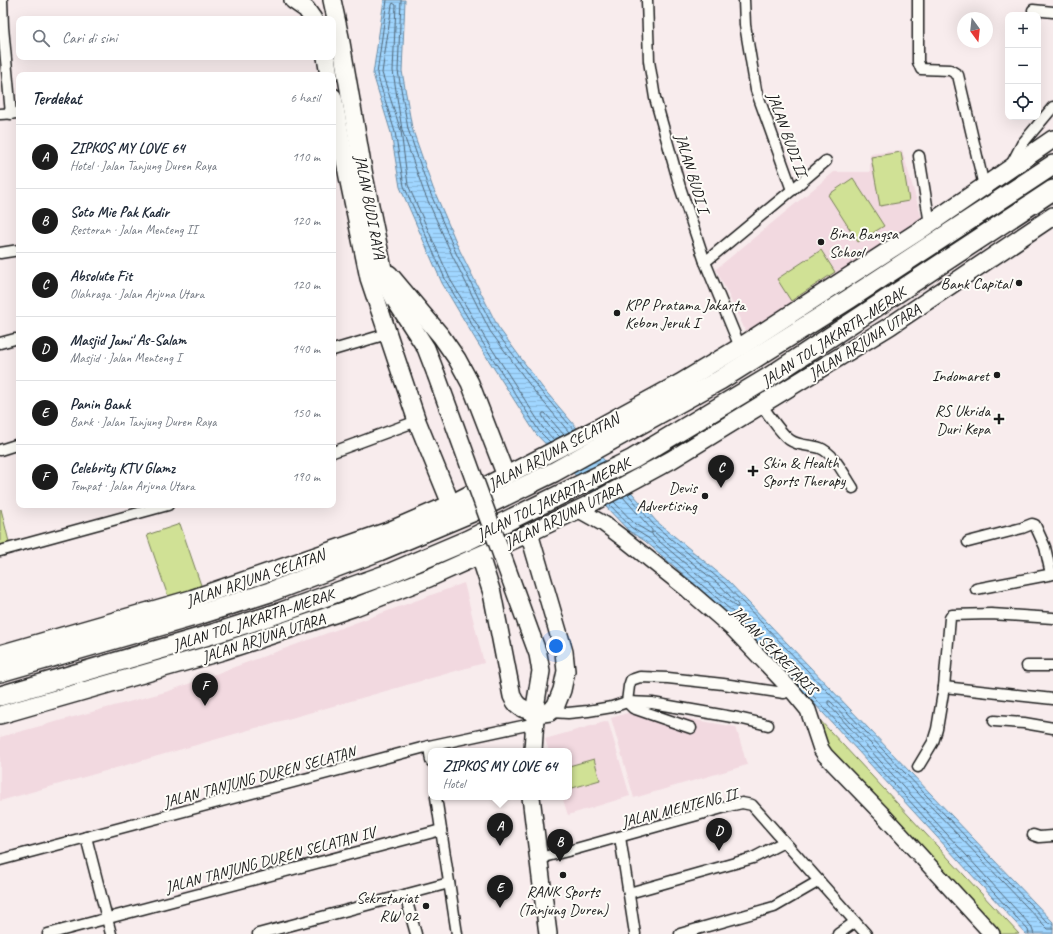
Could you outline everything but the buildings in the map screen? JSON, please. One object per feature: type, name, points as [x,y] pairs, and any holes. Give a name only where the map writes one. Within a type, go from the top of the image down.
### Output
[{"type":"highway","name":"JALAN TOL JAKARTA–MERAK","points":[[0,672],[201,614],[270,592],[379,551],[472,512],[554,472],[598,438],[720,380],[848,299],[1053,165]]},
{"type":"highway","name":"JALAN TOL JAKARTA–MERAK","points":[[0,696],[279,613],[395,571],[468,540],[633,459],[768,378],[1053,190]]},
{"type":"main road","points":[[293,0],[306,9],[311,16]]},
{"type":"main road","name":"JALAN BUDI RAYA","points":[[332,0],[335,16]]},
{"type":"main road","name":"JALAN BUDI RAYA","points":[[336,18],[382,267],[440,336],[457,359],[470,383],[506,476]]},
{"type":"main road","points":[[326,60],[328,72]]},
{"type":"main road","name":"JALAN BUDI RAYA","points":[[336,113],[369,278],[417,421],[451,504]]},
{"type":"main road","name":"JALAN ARJUNA SELATAN","points":[[0,654],[199,596],[391,530],[451,504],[543,457],[598,438],[680,383],[740,347],[930,224],[1053,139]]},
{"type":"main road","name":"JALAN ARJUNA UTARA","points":[[0,715],[223,651],[290,629],[370,601],[429,578],[530,533],[582,508],[671,460],[890,326],[1053,216]]},
{"type":"main road","points":[[382,267],[389,290],[426,348],[538,654],[541,671],[533,748]]},
{"type":"main road","points":[[369,278],[418,352],[433,367]]},
{"type":"main road","points":[[480,556],[492,593],[512,696],[515,703],[521,708],[536,713],[556,705],[562,690],[566,671],[564,652],[530,533]]},
{"type":"main road","points":[[528,748],[536,713]]},
{"type":"main road","points":[[531,800],[548,934]]},
{"type":"street","points":[[0,114],[15,113],[3,27],[2,0]]},
{"type":"street","name":"JALAN BUDI I","points":[[647,0],[652,84],[680,187],[705,262],[740,347]]},
{"type":"street","name":"JALAN BUDI II","points":[[705,262],[792,190],[756,90],[745,25],[744,0]]},
{"type":"street","points":[[918,0],[918,62],[921,69],[950,70],[958,75],[984,186]]},
{"type":"street","points":[[1033,10],[1053,12]]},
{"type":"street","points":[[1008,170],[1022,144],[1053,107]]},
{"type":"street","points":[[920,156],[930,224]]},
{"type":"street","points":[[792,190],[826,161]]},
{"type":"street","points":[[0,253],[16,250]]},
{"type":"street","points":[[336,349],[387,334]]},
{"type":"street","points":[[0,343],[16,339]]},
{"type":"street","points":[[761,404],[791,441],[820,449],[828,453],[836,462],[853,488]]},
{"type":"street","points":[[336,451],[417,421]]},
{"type":"street","points":[[0,450],[16,445]]},
{"type":"street","name":"JALAN SEKRETARIS","points":[[582,508],[688,590],[734,630],[808,710],[821,749],[825,755],[883,815],[992,934]]},
{"type":"street","points":[[0,551],[138,509]]},
{"type":"street","points":[[968,542],[1032,524],[1035,525],[1044,547],[1052,574],[976,589]]},
{"type":"street","points":[[918,767],[933,742],[937,729],[944,687],[950,618],[952,615],[991,614],[1053,618]]},
{"type":"street","points":[[1027,666],[1053,666]]},
{"type":"street","points":[[627,702],[629,686],[632,680],[640,677],[688,680],[784,693],[790,689]]},
{"type":"street","points":[[944,687],[1053,699]]},
{"type":"street","points":[[627,702],[633,708],[691,728]]},
{"type":"street","points":[[536,713],[568,713],[588,711],[612,707],[627,702],[652,703],[738,718],[768,725]]},
{"type":"street","name":"JALAN TANJUNG DUREN SELATAN","points":[[0,860],[429,746],[536,713]]},
{"type":"street","points":[[994,721],[1024,723],[1053,728]]},
{"type":"street","points":[[436,800],[457,934]]},
{"type":"street","name":"JALAN MENTENG II","points":[[539,858],[742,803],[752,805],[866,934]]},
{"type":"street","name":"JALAN TANJUNG DUREN SELATAN IV","points":[[48,934],[441,830]]},
{"type":"street","points":[[1033,835],[1039,837],[1053,836]]},
{"type":"street","points":[[86,837],[111,934]]},
{"type":"street","points":[[620,837],[635,934]]},
{"type":"street","points":[[628,893],[753,858],[784,842]]},
{"type":"street","points":[[680,934],[780,905],[819,881]]},
{"type":"street","points":[[258,934],[450,882]]},
{"type":"street","points":[[405,895],[416,934]]},
{"type":"street","points":[[838,934],[855,922]]},
{"type":"shaded area","name":"Bina Bangsa School","points":[[902,150],[923,222],[747,334],[716,269],[834,172],[870,172],[870,154]]},
{"type":"shaded area","points":[[464,583],[484,663],[0,801],[0,737],[169,691]]},
{"type":"shaded area","points":[[637,710],[736,727],[747,765],[634,798],[611,718]]},
{"type":"shaded area","points":[[608,721],[630,796],[568,815],[563,800],[572,800],[572,748],[548,748],[545,739]]},
{"type":"green space","points":[[901,152],[909,201],[880,206],[871,157]]},
{"type":"green space","points":[[853,178],[884,226],[858,242],[828,195]]},
{"type":"green space","points":[[821,250],[835,272],[791,301],[777,279]]},
{"type":"green space","points":[[1,509],[10,546],[0,549],[0,510]]},
{"type":"green space","points":[[180,524],[204,594],[171,605],[147,535]]},
{"type":"green space","points":[[816,716],[1019,934],[1001,934],[828,747]]},
{"type":"green space","points":[[594,759],[600,780],[572,788],[572,765]]},
{"type":"water","points":[[384,0],[405,0],[402,71],[412,128],[433,188],[460,251],[498,327],[542,387],[656,521],[727,580],[1053,922],[1053,934],[1026,934],[745,628],[645,541],[629,531],[536,434],[477,342],[442,283],[400,187],[391,133],[373,74]]},
{"type":"place","name":"Bina Bangsa School","points":[[821,242]]},
{"type":"place","name":"Bank Capital","points":[[1019,283]]},
{"type":"place","name":"KPP Pratama Jakarta Kebon Jeruk I","points":[[617,313]]},
{"type":"place","name":"Indomaret","points":[[997,375]]},
{"type":"place","name":"RS Ukrida Duri Kepa","points":[[999,419]]},
{"type":"place","name":"Skin & Health Sports Therapy","points":[[753,471]]},
{"type":"place","name":"Absolute Fit","points":[[721,488]]},
{"type":"place","name":"Devis Advertising","points":[[705,496]]},
{"type":"place","name":"Celebrity KTV Glamz","points":[[205,706]]},
{"type":"place","name":"ZIPKOS MY LOVE 64","points":[[500,846]]},
{"type":"place","name":"Masjid Jami' As-Salam","points":[[719,851]]},
{"type":"place","name":"Soto Mie Pak Kadir","points":[[560,862]]},
{"type":"place","name":"RANK Sports (Tanjung Duren)","points":[[563,875]]},
{"type":"place","name":"Sekretariat RW 02","points":[[426,906]]},
{"type":"place","name":"Panin Bank","points":[[500,908]]}]
